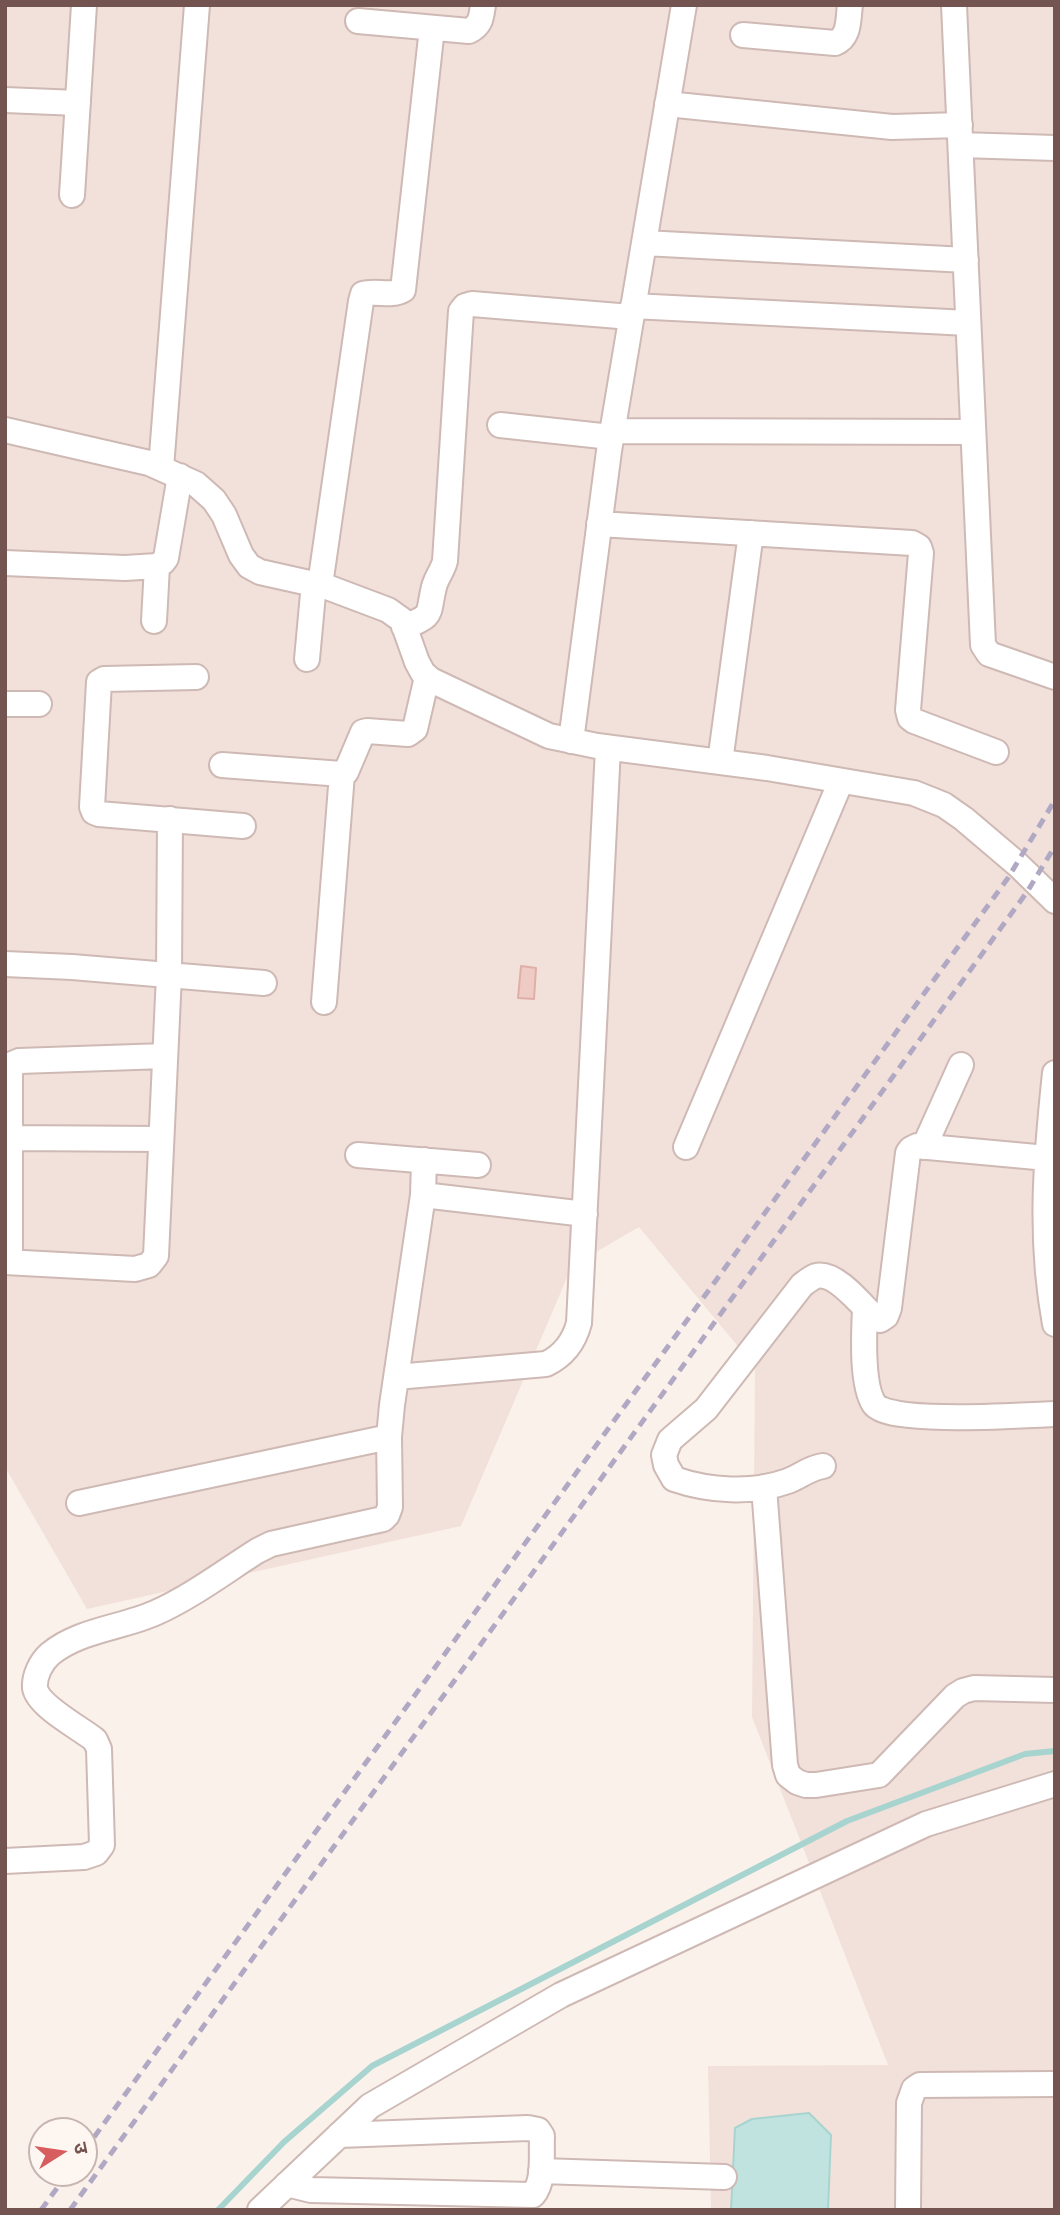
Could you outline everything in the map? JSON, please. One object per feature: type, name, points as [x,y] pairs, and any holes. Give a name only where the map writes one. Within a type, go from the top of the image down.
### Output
[{"type":"street","points":[[72,195],[84,5]]},
{"type":"street","points":[[5,563],[125,568],[157,566],[166,558],[197,5]]},
{"type":"street","points":[[358,21],[469,31],[477,27],[483,5]]},
{"type":"street","points":[[571,741],[612,434],[684,5]]},
{"type":"street","points":[[743,35],[835,43],[842,40],[846,34],[850,5]]},
{"type":"street","points":[[954,5],[983,645],[989,654],[1055,677]]},
{"type":"street","points":[[307,659],[361,301],[363,294],[370,292],[397,293],[403,290],[432,28]]},
{"type":"street","points":[[5,100],[78,103]]},
{"type":"street","points":[[667,104],[892,127],[1055,148]]},
{"type":"street","points":[[644,243],[966,260]]},
{"type":"street","points":[[404,627],[427,616],[435,583],[445,561],[461,311],[465,306],[471,304],[968,323]]},
{"type":"street","points":[[500,425],[612,434],[973,432]]},
{"type":"street","points":[[5,430],[149,463],[196,484],[214,500],[224,515],[240,555],[249,566],[260,572],[317,584],[388,610],[402,620],[417,662],[427,677],[540,733],[608,748],[720,762],[915,793],[944,805],[964,819],[1055,901]]},
{"type":"street","points":[[599,524],[912,543],[919,547],[921,553],[908,710],[910,718],[996,752]]},
{"type":"street","points":[[720,762],[751,533]]},
{"type":"street","points":[[153,621],[157,566]]},
{"type":"street","points":[[196,677],[104,679],[99,682],[92,807],[99,814],[243,826]]},
{"type":"street","points":[[324,1002],[342,774],[349,768],[363,732],[367,730],[408,734],[415,729],[427,677]]},
{"type":"street","points":[[5,704],[39,704]]},
{"type":"street","points":[[396,1377],[545,1364],[558,1358],[569,1346],[579,1323],[608,748]]},
{"type":"street","points":[[222,765],[342,774]]},
{"type":"street","points":[[686,1147],[841,781]]},
{"type":"street","points":[[165,1056],[19,1060],[12,1064],[8,1262],[135,1269],[149,1265],[156,1256],[169,975],[170,819]]},
{"type":"street","points":[[5,964],[264,983]]},
{"type":"street","points":[[924,1147],[961,1065]]},
{"type":"street","points":[[1055,1073],[1044,1231],[1050,1252],[1048,1287],[1055,1324]]},
{"type":"street","points":[[10,1138],[162,1139]]},
{"type":"street","points":[[823,1466],[810,1468],[788,1481],[736,1490],[674,1479],[664,1455],[670,1440],[706,1409],[802,1285],[814,1276],[836,1280],[880,1320],[886,1316],[908,1153],[911,1149],[917,1146],[1047,1158]]},
{"type":"street","points":[[358,1154],[478,1165]]},
{"type":"street","points":[[5,1861],[84,1857],[96,1853],[102,1845],[99,1749],[95,1740],[42,1702],[36,1691],[35,1679],[49,1655],[74,1640],[173,1605],[271,1544],[383,1519],[387,1515],[390,1507],[389,1437],[423,1195],[425,1160]]},
{"type":"street","points":[[423,1195],[585,1214]]},
{"type":"street","points":[[865,1308],[863,1353],[866,1375],[873,1402],[879,1409],[933,1417],[1055,1414]]},
{"type":"street","points":[[79,1503],[389,1437]]},
{"type":"street","points":[[764,1487],[785,1765],[788,1775],[797,1782],[816,1785],[879,1775],[963,1690],[1055,1689]]},
{"type":"street","points":[[260,2210],[370,2106],[561,1995],[926,1824],[1055,1784]]},
{"type":"street","points":[[908,2210],[909,2103],[914,2089],[919,2085],[1055,2084]]},
{"type":"street","points":[[287,2183],[311,2190],[533,2195],[538,2190],[542,2136],[538,2130],[528,2128],[339,2135]]},
{"type":"street","points":[[541,2171],[724,2177]]},
{"type":"shaded area","points":[[5,5],[1055,5],[1055,2210],[711,2210],[708,2066],[888,2065],[752,1717],[755,1367],[639,1227],[572,1266],[461,1526],[87,1609],[5,1467]]},
{"type":"water","points":[[809,2113],[831,2135],[828,2210],[731,2210],[735,2128],[752,2119]]},
{"type":"building","points":[[521,966],[536,968],[534,999],[518,998]]},
{"type":"waterway","points":[[218,2210],[284,2142],[372,2066],[847,1821],[1025,1754],[1055,1751]]},
{"type":"railway","points":[[98,2132],[1008,878],[1055,800]]},
{"type":"railway","points":[[70,2210],[1027,892],[1055,846]]},
{"type":"railway","points":[[41,2210],[58,2187]]}]
